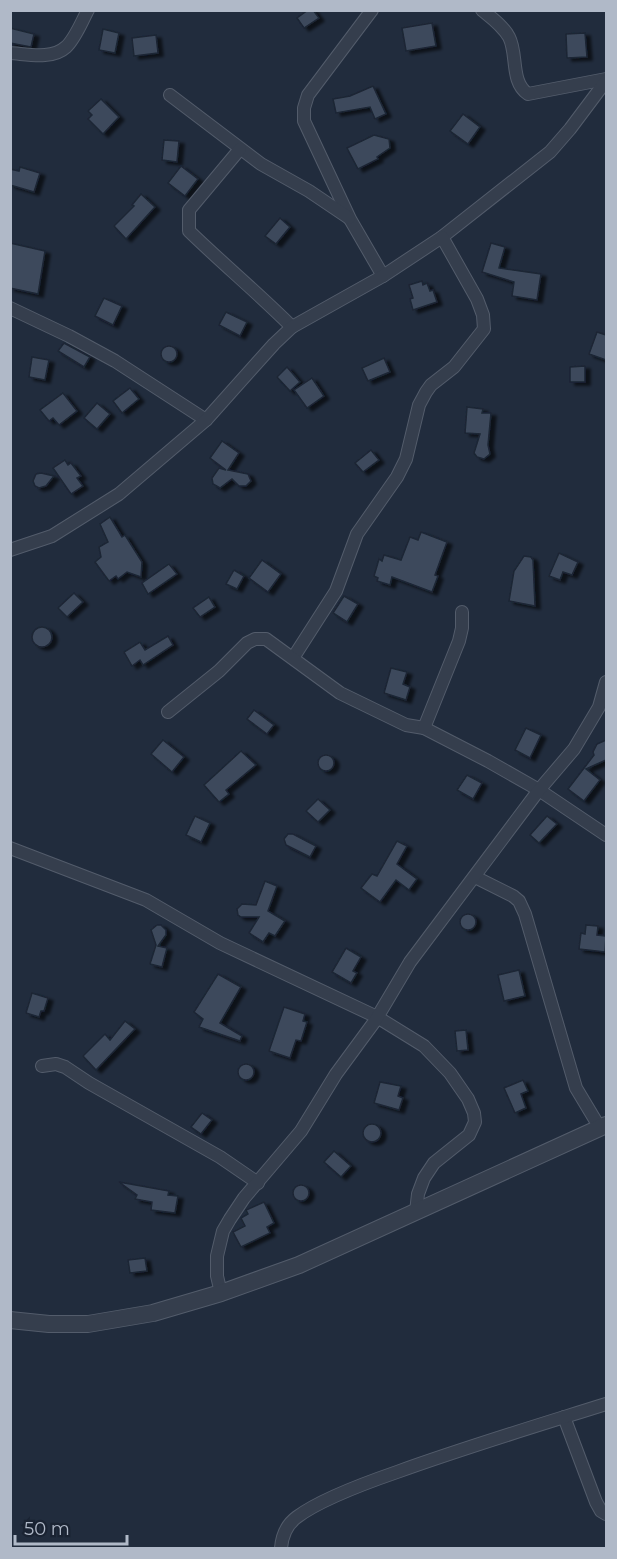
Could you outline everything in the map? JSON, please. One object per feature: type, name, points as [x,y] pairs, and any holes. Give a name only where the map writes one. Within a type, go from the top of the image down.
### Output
[{"type":"street","points":[[10,53],[41,55],[57,53],[67,47],[88,10]]},
{"type":"street","points":[[372,10],[308,95],[304,108],[304,121],[350,219],[383,276]]},
{"type":"street","points":[[482,10],[498,23],[510,38],[518,81],[523,91],[528,94],[606,80]]},
{"type":"street","points":[[10,550],[52,536],[119,494],[206,420],[292,327],[383,276],[442,237],[550,152],[606,80]]},
{"type":"street","points":[[170,95],[261,164],[309,191],[350,219]]},
{"type":"street","points":[[240,149],[189,210],[189,231],[292,327]]},
{"type":"street","points":[[293,658],[336,591],[357,534],[384,498],[406,459],[419,405],[426,392],[431,385],[454,367],[483,329],[483,315],[477,299],[442,237]]},
{"type":"street","points":[[10,308],[115,361],[206,420]]},
{"type":"street","points":[[424,728],[459,641],[462,612]]},
{"type":"street","points":[[168,712],[219,671],[247,643],[255,639],[266,639],[340,693],[406,725],[424,728],[539,790],[606,835]]},
{"type":"street","points":[[221,1293],[217,1276],[217,1256],[223,1232],[244,1198],[301,1131],[336,1074],[377,1017],[410,962],[539,790],[574,749],[599,707],[606,682]]},
{"type":"street","points":[[10,849],[146,900],[220,943],[377,1017],[424,1046],[450,1073],[474,1113],[475,1122],[469,1135],[434,1163],[424,1178],[418,1194],[416,1212]]},
{"type":"street","points":[[10,1320],[49,1324],[88,1324],[153,1313],[221,1293],[299,1266],[603,1126],[576,1088],[525,914],[519,901],[475,877]]},
{"type":"street","points":[[42,1066],[56,1064],[65,1066],[89,1083],[220,1156],[258,1183]]},
{"type":"street","points":[[280,1548],[283,1535],[297,1517],[330,1499],[460,1449],[606,1404]]},
{"type":"street","points":[[564,1417],[596,1502],[601,1511],[606,1514]]},
{"type":"building","points":[[308,10],[313,10],[319,18],[304,28],[297,18]]},
{"type":"building","points":[[432,23],[436,46],[406,51],[402,28]]},
{"type":"building","points":[[10,28],[34,34],[31,47],[10,43]]},
{"type":"building","points":[[103,29],[119,33],[115,53],[99,50]]},
{"type":"building","points":[[585,33],[587,57],[567,58],[566,34]]},
{"type":"building","points":[[156,35],[158,53],[134,56],[132,38]]},
{"type":"building","points":[[373,86],[386,114],[375,119],[370,107],[336,113],[333,99],[350,96]]},
{"type":"building","points":[[101,99],[119,117],[103,134],[88,119],[92,115],[88,111]]},
{"type":"building","points":[[463,114],[480,127],[468,144],[450,131]]},
{"type":"building","points":[[374,135],[389,139],[390,148],[377,157],[378,159],[358,169],[347,148]]},
{"type":"building","points":[[164,140],[179,141],[177,162],[162,160]]},
{"type":"building","points":[[181,166],[198,179],[185,196],[168,183]]},
{"type":"building","points":[[20,167],[40,173],[34,192],[10,185],[10,169],[19,171]]},
{"type":"building","points":[[141,194],[155,207],[126,239],[114,226],[134,206],[132,205]]},
{"type":"building","points":[[280,218],[290,227],[276,244],[265,236]]},
{"type":"building","points":[[10,243],[45,251],[38,294],[10,288]]},
{"type":"building","points":[[491,243],[505,247],[499,268],[541,274],[537,300],[512,296],[514,282],[482,272]]},
{"type":"building","points":[[422,281],[423,285],[427,283],[430,291],[433,290],[437,302],[413,310],[410,299],[413,298],[409,285]]},
{"type":"building","points":[[104,298],[122,306],[113,325],[95,316]]},
{"type":"building","points":[[226,312],[247,322],[240,336],[219,325]]},
{"type":"building","points":[[597,332],[606,335],[606,360],[589,354]]},
{"type":"building","points":[[64,343],[90,357],[84,367],[58,351]]},
{"type":"building","points":[[166,346],[172,346],[177,354],[175,360],[166,362],[161,357],[161,351]]},
{"type":"building","points":[[32,357],[49,360],[45,380],[29,377]]},
{"type":"building","points":[[384,358],[390,372],[368,381],[362,368]]},
{"type":"building","points":[[585,366],[585,382],[570,382],[570,367]]},
{"type":"building","points":[[287,367],[300,382],[290,391],[277,377]]},
{"type":"building","points":[[312,378],[324,396],[307,408],[294,390]]},
{"type":"building","points":[[130,388],[139,399],[122,413],[113,401]]},
{"type":"building","points":[[63,393],[77,411],[59,425],[53,418],[49,421],[40,410]]},
{"type":"building","points":[[97,403],[110,414],[97,429],[84,418]]},
{"type":"building","points":[[467,407],[483,409],[482,413],[491,413],[488,445],[490,454],[484,459],[477,457],[474,453],[480,434],[465,433]]},
{"type":"building","points":[[222,441],[239,453],[228,470],[248,474],[251,481],[246,486],[239,486],[232,479],[220,488],[213,484],[212,478],[219,468],[226,470],[210,458]]},
{"type":"building","points":[[371,450],[379,460],[363,472],[355,463]]},
{"type":"building","points":[[65,460],[68,465],[71,463],[81,476],[77,478],[83,486],[71,494],[53,468]]},
{"type":"building","points":[[36,474],[54,476],[46,486],[39,488],[33,481]]},
{"type":"building","points":[[110,517],[122,537],[125,535],[142,562],[141,577],[127,572],[118,579],[116,576],[109,581],[95,562],[101,557],[99,547],[108,542],[100,524]]},
{"type":"building","points":[[421,532],[447,542],[435,575],[438,576],[432,592],[392,577],[390,585],[377,581],[378,578],[374,576],[379,559],[382,561],[384,555],[401,560],[410,537],[418,540]]},
{"type":"building","points":[[559,553],[578,562],[572,575],[563,572],[560,580],[549,576]]},
{"type":"building","points":[[524,556],[531,557],[533,560],[535,606],[509,601],[514,571]]},
{"type":"building","points":[[262,560],[281,574],[268,592],[249,578]]},
{"type":"building","points":[[169,564],[177,574],[148,594],[142,583]]},
{"type":"building","points":[[234,570],[244,576],[237,589],[226,584]]},
{"type":"building","points":[[74,593],[83,602],[67,617],[58,608]]},
{"type":"building","points":[[344,596],[358,604],[347,622],[333,613]]},
{"type":"building","points":[[209,597],[215,607],[200,617],[193,608]]},
{"type":"building","points":[[42,627],[49,630],[52,637],[49,644],[42,647],[35,644],[32,637],[35,630]]},
{"type":"building","points":[[168,636],[173,645],[143,665],[140,660],[132,666],[124,652],[140,642],[145,650]]},
{"type":"building","points":[[391,668],[407,672],[403,684],[410,687],[406,700],[384,693]]},
{"type":"building","points":[[254,710],[274,725],[267,734],[247,719]]},
{"type":"building","points":[[526,728],[541,735],[530,758],[515,750]]},
{"type":"building","points":[[163,740],[184,757],[172,772],[151,754]]},
{"type":"building","points":[[606,740],[606,760],[586,769],[600,780],[584,801],[568,789],[594,755],[597,744]]},
{"type":"building","points":[[241,751],[256,765],[226,790],[229,794],[219,802],[204,785]]},
{"type":"building","points":[[326,755],[334,763],[326,771],[318,763]]},
{"type":"building","points":[[467,775],[482,783],[473,799],[457,790]]},
{"type":"building","points":[[318,799],[330,810],[318,822],[306,811]]},
{"type":"building","points":[[195,816],[210,823],[201,842],[186,835]]},
{"type":"building","points":[[547,816],[557,824],[539,843],[530,835]]},
{"type":"building","points":[[288,834],[293,834],[316,846],[310,857],[286,845],[284,839]]},
{"type":"building","points":[[397,841],[407,846],[397,864],[417,879],[409,890],[396,880],[380,902],[361,888],[372,874],[377,876]]},
{"type":"building","points":[[265,881],[277,886],[268,911],[285,921],[275,936],[269,933],[263,942],[249,933],[259,917],[241,917],[237,909],[242,904],[256,905]]},
{"type":"building","points":[[468,914],[476,922],[468,930],[460,922]]},
{"type":"building","points":[[161,925],[166,930],[166,935],[158,946],[167,948],[162,967],[150,964],[156,945],[151,930]]},
{"type":"building","points":[[586,925],[598,926],[597,935],[606,936],[605,952],[579,949],[581,933],[585,934]]},
{"type":"building","points":[[346,948],[361,957],[353,971],[357,973],[351,983],[332,972]]},
{"type":"building","points":[[519,970],[525,996],[504,1001],[498,975]]},
{"type":"building","points":[[218,974],[241,987],[220,1023],[242,1036],[240,1041],[199,1027],[203,1019],[194,1012]]},
{"type":"building","points":[[32,993],[48,998],[44,1011],[41,1011],[39,1017],[26,1013]]},
{"type":"building","points":[[284,1007],[305,1014],[303,1021],[307,1022],[301,1041],[296,1040],[290,1058],[269,1051]]},
{"type":"building","points":[[125,1021],[135,1029],[96,1070],[83,1056],[105,1034],[110,1040]]},
{"type":"building","points":[[466,1030],[468,1050],[457,1051],[455,1031]]},
{"type":"building","points":[[246,1064],[252,1066],[254,1072],[252,1078],[246,1080],[240,1078],[238,1072],[240,1066]]},
{"type":"building","points":[[523,1080],[528,1091],[521,1094],[526,1108],[515,1113],[504,1088]]},
{"type":"building","points":[[380,1082],[401,1086],[398,1096],[403,1098],[399,1110],[374,1103]]},
{"type":"building","points":[[202,1113],[212,1120],[201,1134],[191,1127]]},
{"type":"building","points":[[372,1124],[378,1127],[381,1133],[378,1139],[372,1142],[366,1139],[363,1133],[366,1127]]},
{"type":"building","points":[[334,1151],[351,1166],[341,1177],[324,1162]]},
{"type":"building","points":[[119,1182],[169,1191],[168,1195],[178,1196],[175,1213],[151,1210],[152,1202],[135,1199],[137,1195]]},
{"type":"building","points":[[301,1185],[307,1187],[309,1193],[307,1199],[301,1201],[295,1199],[293,1193],[295,1187]]},
{"type":"building","points":[[264,1202],[274,1223],[267,1227],[270,1233],[241,1247],[233,1232],[245,1226],[241,1218],[248,1214],[246,1210]]},
{"type":"building","points":[[145,1258],[147,1271],[130,1273],[128,1260]]}]
